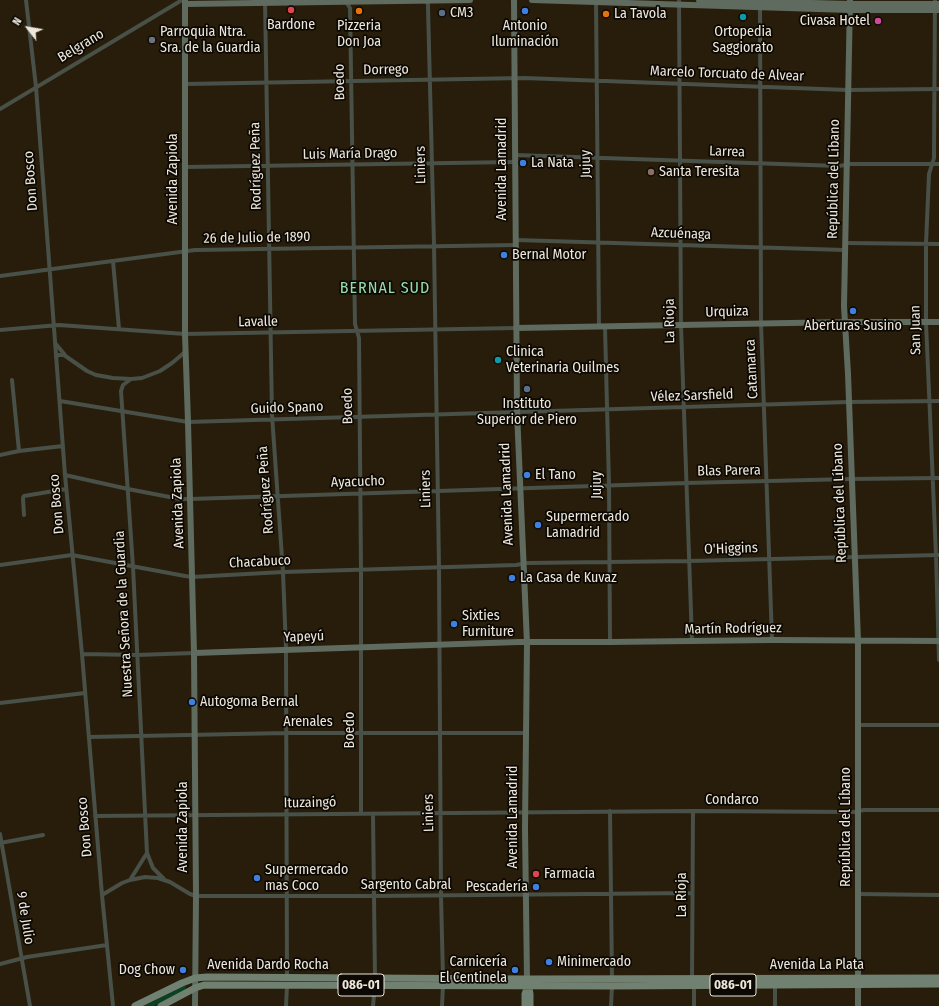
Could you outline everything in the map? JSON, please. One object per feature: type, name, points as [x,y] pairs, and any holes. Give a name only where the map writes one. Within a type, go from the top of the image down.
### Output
[{"type":"main road","name":"Avenida Dardo Rocha","points":[[135,1006],[195,978],[207,977],[287,982]]},
{"type":"main road","name":"Avenida La Plata","points":[[693,982],[775,985],[939,978]]},
{"type":"main road","name":"Avenida Dardo Rocha","points":[[161,1006],[195,988],[204,985],[375,981],[528,983]]},
{"type":"main road","name":"Avenida La Plata","points":[[528,983],[858,981],[939,984]]},
{"type":"main road","name":"Avenida Lamadrid","points":[[525,1006],[525,994],[528,983]]},
{"type":"main road","name":"Avenida Lamadrid","points":[[528,983],[530,1006]]},
{"type":"street","name":"Don Bosco","points":[[26,0],[36,87],[66,489],[113,1006]]},
{"type":"street","name":"Liniers","points":[[425,0],[428,4],[434,245],[436,491],[439,567],[442,1006]]},
{"type":"street","name":"Belgrano","points":[[0,109],[184,1],[265,2],[470,0]]},
{"type":"street","name":"Avenida Lamadrid","points":[[514,0],[517,412],[527,643],[525,812],[528,983]]},
{"type":"street","points":[[532,0],[937,6]]},
{"type":"street","points":[[699,0],[759,3]]},
{"type":"street","name":"Avenida Zapiola","points":[[184,1],[186,84],[184,251],[185,352],[193,499],[192,577],[196,896],[195,1006]]},
{"type":"street","name":"Boedo","points":[[345,1],[350,8],[355,324],[358,338],[361,570],[361,814]]},
{"type":"street","name":"Jujuy","points":[[596,1],[598,243],[607,409],[610,642]]},
{"type":"street","name":"Rodríguez Peña","points":[[265,2],[272,420],[283,572],[286,649],[286,1006]]},
{"type":"street","name":"La Rioja","points":[[679,2],[681,326],[692,641]]},
{"type":"street","name":"Catamarca","points":[[759,3],[761,323],[772,640]]},
{"type":"street","name":"República del Líbano","points":[[850,5],[844,306],[858,641],[858,1006]]},
{"type":"street","name":"San Juan","points":[[937,6],[937,89],[934,152],[929,174],[926,244],[926,322],[938,555],[939,660]]},
{"type":"street","name":"Marcelo Torcuato de Alvear","points":[[515,78],[848,90],[937,89]]},
{"type":"street","name":"Dorrego","points":[[186,84],[515,78]]},
{"type":"street","name":"Larrea","points":[[515,155],[839,166],[939,164]]},
{"type":"street","name":"Luis María Drago","points":[[185,167],[515,162]]},
{"type":"street","name":"26 de Julio de 1890","points":[[0,276],[195,250],[516,242]]},
{"type":"street","name":"Azcuénaga","points":[[516,242],[845,250]]},
{"type":"street","points":[[846,243],[939,244]]},
{"type":"street","points":[[113,261],[119,329]]},
{"type":"street","name":"Urquiza","points":[[516,328],[681,326],[761,323],[939,322]]},
{"type":"street","name":"Lavalle","points":[[0,330],[53,325],[185,334],[516,328]]},
{"type":"street","points":[[54,342],[67,356],[92,374],[113,378],[142,378],[167,368],[185,352]]},
{"type":"street","points":[[56,357],[61,354],[67,356]]},
{"type":"street","name":"Nuestra Señora de la Guardia","points":[[131,379],[125,382],[122,388],[122,411],[133,567],[147,853],[153,868],[164,879]]},
{"type":"street","points":[[12,380],[20,451]]},
{"type":"street","name":"Guido Spano","points":[[60,400],[188,422],[517,412]]},
{"type":"street","name":"Vélez Sarsfield","points":[[517,412],[764,404],[939,401]]},
{"type":"street","points":[[0,455],[63,446]]},
{"type":"street","name":"Ayacucho","points":[[65,476],[180,499],[520,487]]},
{"type":"street","name":"Blas Parera","points":[[520,487],[939,478]]},
{"type":"street","points":[[24,516],[24,496],[66,489]]},
{"type":"street","name":"Chacabuco","points":[[0,565],[72,555],[192,577],[283,572],[516,565],[523,563]]},
{"type":"street","name":"O'Higgins","points":[[523,563],[938,555]]},
{"type":"street","name":"Martín Rodríguez","points":[[527,643],[772,640],[939,641]]},
{"type":"street","name":"Yapeyú","points":[[82,654],[137,655],[286,649],[527,643]]},
{"type":"street","points":[[0,703],[85,693]]},
{"type":"street","points":[[858,725],[939,725]]},
{"type":"street","name":"Arenales","points":[[89,737],[195,734],[526,733]]},
{"type":"street","name":"Condarco","points":[[525,812],[939,810]]},
{"type":"street","points":[[610,811],[611,1006]]},
{"type":"street","name":"La Rioja","points":[[693,811],[692,893],[694,1006]]},
{"type":"street","name":"Ituzaingó","points":[[95,816],[525,812]]},
{"type":"street","points":[[372,1006],[375,981],[373,814]]},
{"type":"street","name":"9 de Julio","points":[[0,834],[30,1006]]},
{"type":"street","points":[[1,843],[43,835]]},
{"type":"street","points":[[130,880],[147,853]]},
{"type":"street","name":"Sargento Cabral","points":[[102,895],[130,880],[145,877],[164,879],[196,896],[610,895],[692,893]]},
{"type":"street","points":[[858,894],[939,895]]},
{"type":"street","points":[[0,962],[107,946]]},
{"type":"street","points":[[775,985],[775,1006]]},
{"type":"green space","points":[[186,986],[185,990],[154,1006],[144,1006]]},
{"type":"place","name":"Bardone","points":[[291,10]]},
{"type":"place","name":"Pizzeria Don Joa","points":[[359,11]]},
{"type":"place","name":"Antonio Iluminación","points":[[525,11]]},
{"type":"place","name":"CM3","points":[[442,13]]},
{"type":"place","name":"La Tavola","points":[[606,14]]},
{"type":"place","name":"Ortopedia Saggiorato","points":[[743,17]]},
{"type":"place","name":"Civasa Hotel","points":[[878,21]]},
{"type":"place","name":"Parroquia Ntra. Sra. de la Guardia","points":[[152,40]]},
{"type":"place","name":"La Nata","points":[[523,163]]},
{"type":"place","name":"Santa Teresita","points":[[651,172]]},
{"type":"place","name":"Bernal Motor","points":[[504,255]]},
{"type":"place","name":"Aberturas Susino","points":[[853,311]]},
{"type":"place","name":"Clinica Veterinaria Quilmes","points":[[498,360]]},
{"type":"place","name":"Instituto Superior de Piero","points":[[527,389]]},
{"type":"place","name":"El Tano","points":[[527,475]]},
{"type":"place","name":"Supermercado Lamadrid","points":[[538,525]]},
{"type":"place","name":"La Casa de Kuvaz","points":[[512,578]]},
{"type":"place","name":"Sixties Furniture","points":[[454,624]]},
{"type":"place","name":"Autogoma Bernal","points":[[192,702]]},
{"type":"place","name":"Farmacia","points":[[536,874]]},
{"type":"place","name":"Supermercado mas Coco","points":[[257,878]]},
{"type":"place","name":"Pescadería","points":[[536,887]]},
{"type":"place","name":"Minimercado","points":[[549,962]]},
{"type":"place","name":"Dog Chow","points":[[183,970]]},
{"type":"place","name":"Carnicería El Centinela","points":[[515,970]]},
{"type":"district","name":"BERNAL SUD","points":[[385,289]]}]
